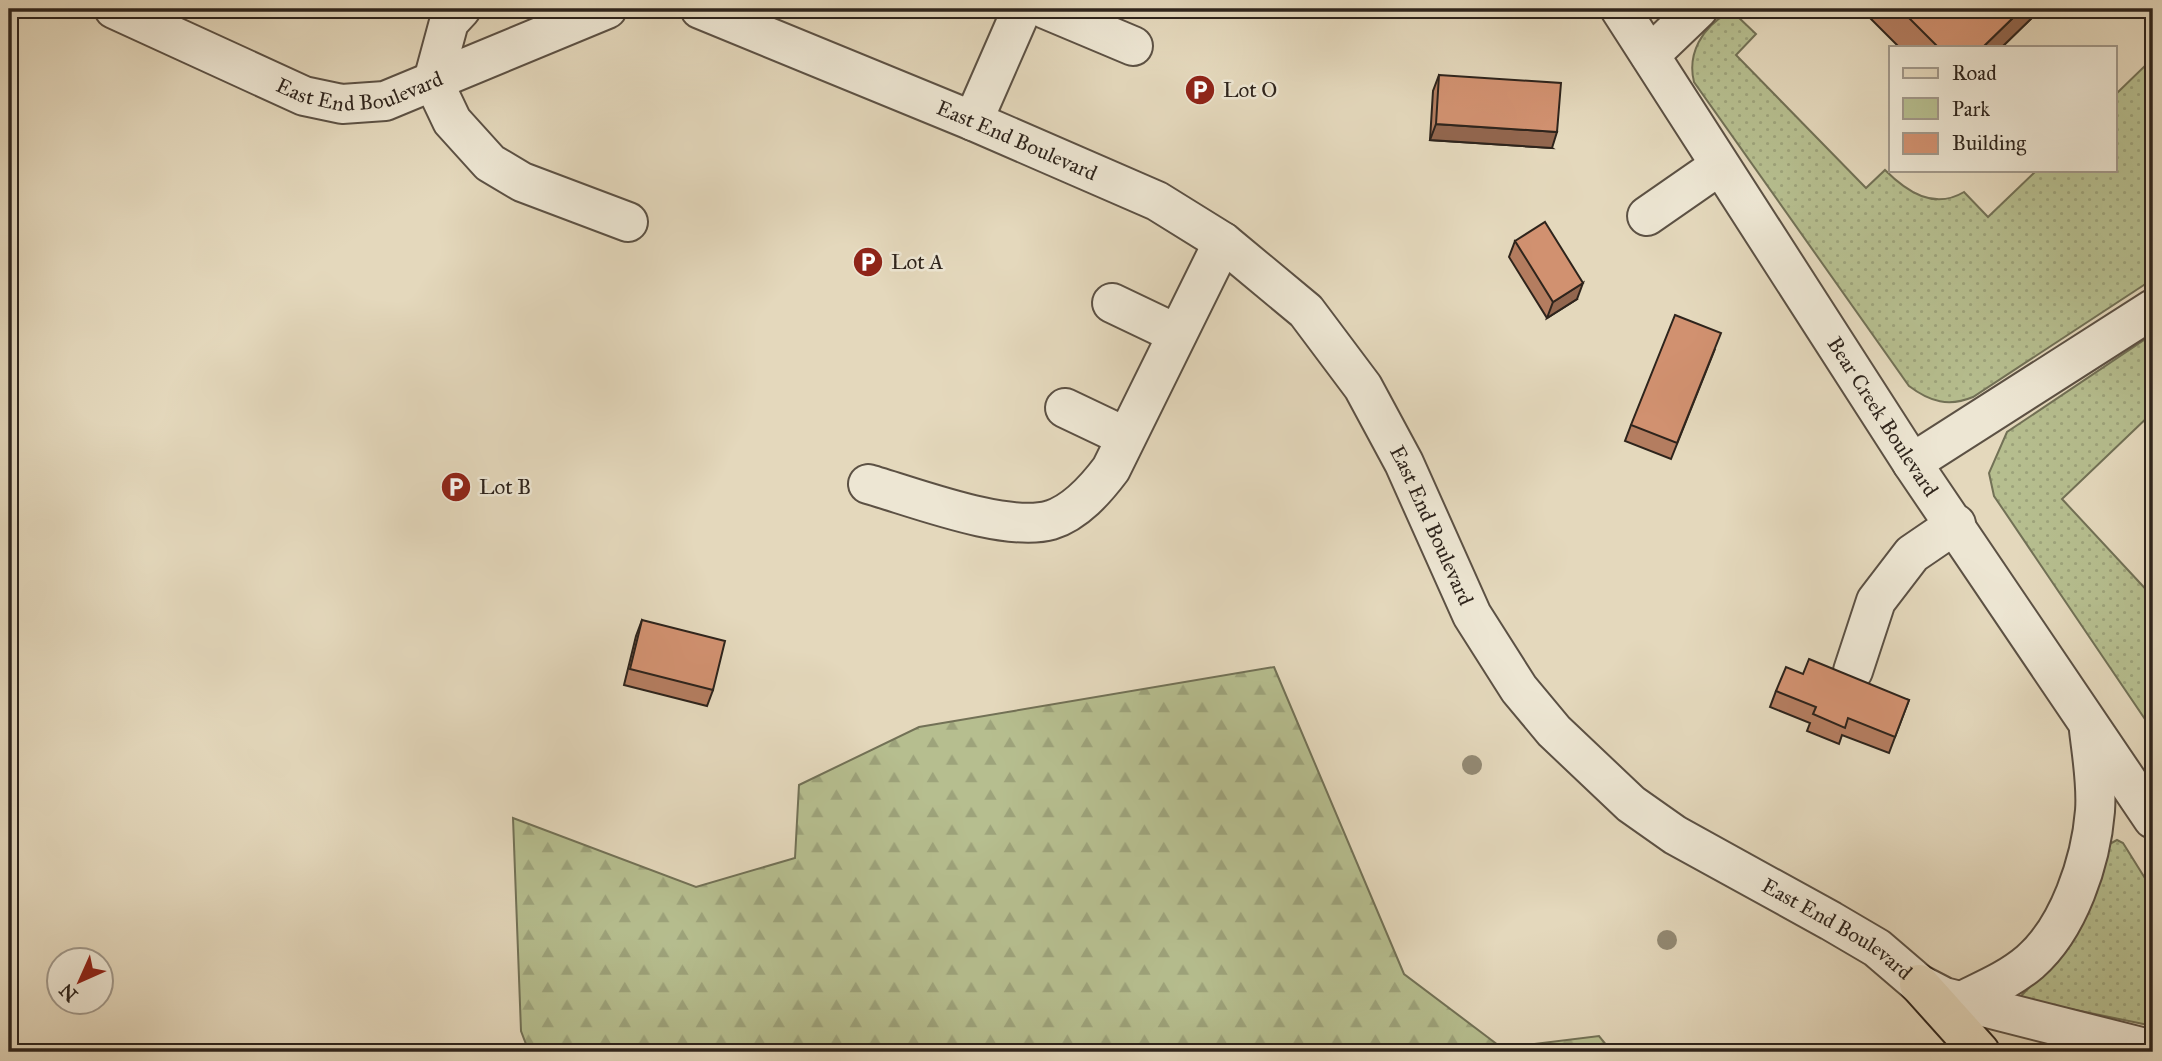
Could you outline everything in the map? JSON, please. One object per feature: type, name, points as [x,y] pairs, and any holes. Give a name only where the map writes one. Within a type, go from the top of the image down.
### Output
[{"type":"main road","points":[[1919,984],[1980,1052]]},
{"type":"street","name":"East End Boulevard","points":[[114,9],[304,96],[327,102],[364,104],[386,101],[604,9]]},
{"type":"street","points":[[461,9],[449,22],[433,81],[452,121],[490,163],[522,182],[628,222]]},
{"type":"street","name":"East End Boulevard","points":[[700,9],[973,121],[1157,201],[1223,242],[1306,311],[1363,387],[1404,463],[1472,615],[1519,690],[1553,731],[1631,804],[1675,835],[1865,941],[1919,984],[1960,1002],[2153,1050]]},
{"type":"street","points":[[973,121],[1022,9]]},
{"type":"street","points":[[1045,9],[1133,46]]},
{"type":"street","name":"Bear Creek Boulevard","points":[[1620,9],[1912,463],[1956,524],[2153,819]]},
{"type":"street","points":[[1650,55],[1698,9]]},
{"type":"street","points":[[1647,216],[1719,166]]},
{"type":"street","points":[[868,484],[998,520],[1026,523],[1051,520],[1075,507],[1094,491],[1111,469],[1223,242]]},
{"type":"street","points":[[1112,303],[1177,334]]},
{"type":"street","points":[[1912,463],[2153,309]]},
{"type":"street","points":[[1065,408],[1126,437]]},
{"type":"street","points":[[1853,671],[1876,601],[1912,554],[1956,524]]},
{"type":"street","points":[[1960,1002],[2007,979],[2031,960],[2053,936],[2066,911],[2088,846],[2095,811],[2089,725]]},
{"type":"green space","points":[[1728,13],[1737,16],[1756,34],[1736,55],[1866,188],[1885,170],[1902,185],[1932,199],[1953,197],[1964,192],[1988,217],[2035,172],[2116,172],[2116,94],[2153,58],[2153,279],[1973,397],[1948,402],[1932,399],[1917,391],[1909,386],[1694,82],[1692,72],[1695,52],[1704,34]]},
{"type":"green space","points":[[2153,334],[2153,412],[2062,499],[2153,597],[2153,731],[1994,496],[1989,473],[2007,432]]},
{"type":"green space","points":[[1274,667],[1404,974],[1502,1048],[1599,1036],[1612,1052],[529,1052],[521,1031],[513,818],[696,887],[795,858],[799,785],[919,727]]},
{"type":"green space","points":[[2117,840],[2123,843],[2153,891],[2153,1026],[2022,999],[2022,995],[2055,960],[2104,847]]},
{"type":"building","points":[[1900,9],[2022,9],[1984,46],[1937,46]]},
{"type":"building","points":[[1439,75],[1561,83],[1557,132],[1436,124]]},
{"type":"building","points":[[1545,222],[1583,283],[1553,302],[1515,241]]},
{"type":"building","points":[[1675,315],[1721,333],[1677,443],[1631,425]]},
{"type":"building","points":[[642,620],[725,641],[713,690],[630,669]]},
{"type":"building","points":[[1809,659],[1909,700],[1895,737],[1848,718],[1845,728],[1813,714],[1816,707],[1776,691],[1786,667],[1803,674]]},
{"type":"place","name":"Lot O","points":[[1200,90]]},
{"type":"place","name":"Lot A","points":[[868,262]]},
{"type":"place","name":"Lot B","points":[[456,487]]}]
